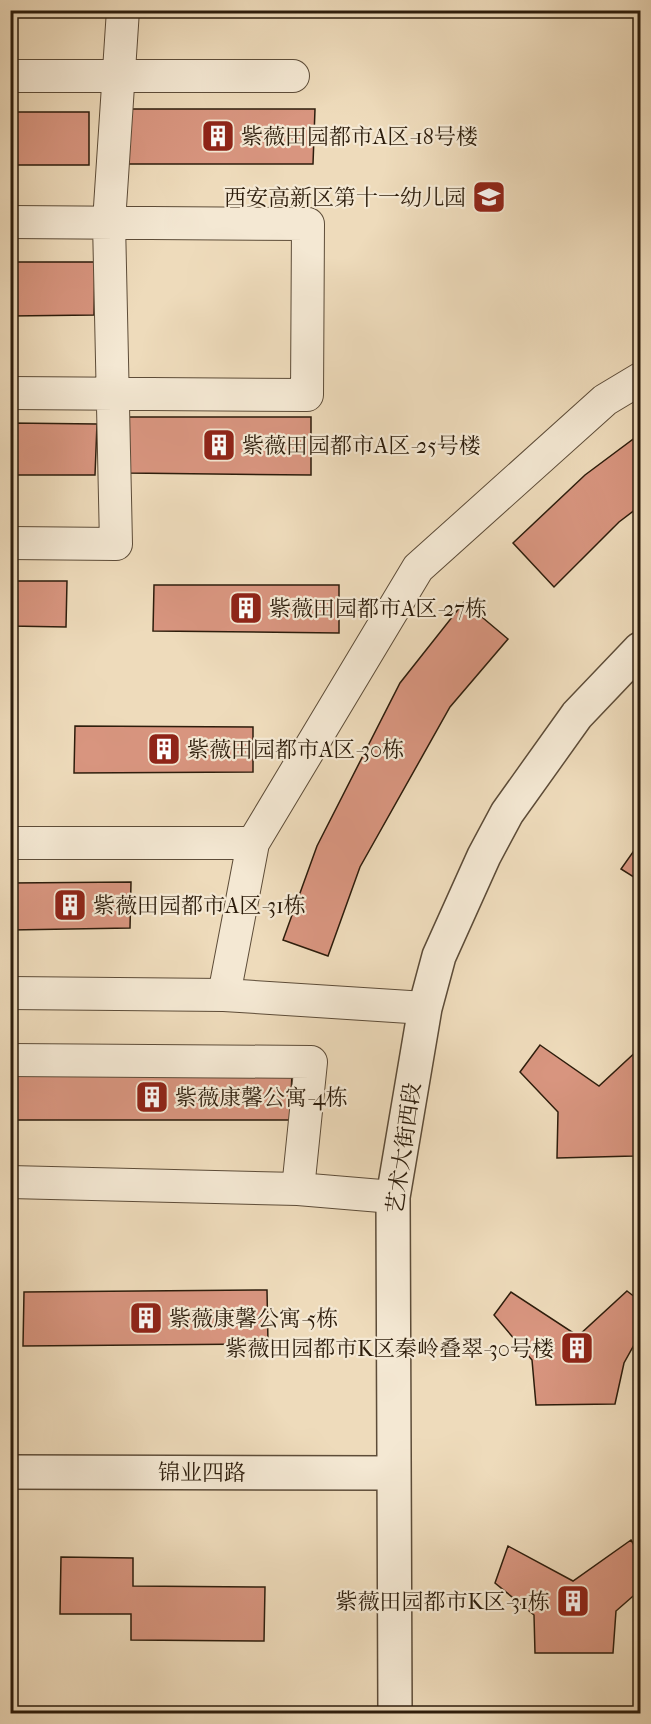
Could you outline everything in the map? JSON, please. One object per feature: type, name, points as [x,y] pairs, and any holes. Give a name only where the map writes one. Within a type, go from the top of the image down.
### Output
[{"type":"street","points":[[10,543],[116,544],[109,222],[123,10]]},
{"type":"street","points":[[10,76],[293,76]]},
{"type":"street","points":[[10,222],[308,224],[308,395],[10,393]]},
{"type":"street","points":[[224,994],[253,843],[418,568],[605,400],[640,379]]},
{"type":"street","name":"艺术大街西段","points":[[395,1713],[393,1197],[424,1008],[440,956],[484,856],[507,813],[578,715],[640,649]]},
{"type":"street","points":[[10,843],[253,843]]},
{"type":"street","points":[[10,993],[224,994],[424,1008]]},
{"type":"street","points":[[10,1060],[311,1062],[298,1189]]},
{"type":"street","points":[[10,1182],[298,1189],[393,1197]]},
{"type":"street","name":"锦业四路","points":[[10,1472],[393,1473]]},
{"type":"building","name":"紫薇田园都市A区-18号楼","points":[[123,109],[315,109],[313,164],[121,164]]},
{"type":"building","points":[[10,112],[89,112],[89,165],[10,165]]},
{"type":"building","points":[[10,262],[95,262],[94,315],[10,316]]},
{"type":"building","name":"紫薇田园都市A区-25号楼","points":[[129,417],[311,417],[311,475],[127,473]]},
{"type":"building","points":[[10,423],[97,424],[95,475],[10,475]]},
{"type":"building","points":[[640,434],[640,506],[619,522],[554,587],[513,543],[585,475]]},
{"type":"building","points":[[10,581],[67,581],[66,627],[10,626]]},
{"type":"building","name":"紫薇田园都市A区-27栋","points":[[154,585],[339,585],[339,633],[153,631]]},
{"type":"building","points":[[464,602],[508,639],[450,707],[360,867],[328,956],[283,940],[317,846],[400,683]]},
{"type":"building","points":[[10,720],[14,720],[13,765],[10,765]]},
{"type":"building","name":"紫薇田园都市A区-30栋","points":[[75,726],[253,727],[253,772],[74,773]]},
{"type":"building","points":[[640,842],[640,881],[621,869]]},
{"type":"building","name":"紫薇田园都市A区-31栋","points":[[131,882],[130,928],[10,930],[10,883]]},
{"type":"building","points":[[540,1045],[599,1086],[640,1048],[640,1111],[634,1156],[557,1158],[558,1112],[520,1072]]},
{"type":"building","name":"紫薇康馨公寓-4栋","points":[[13,1070],[292,1073],[290,1120],[13,1120]]},
{"type":"building","name":"紫薇康馨公寓-5栋","points":[[267,1290],[268,1344],[23,1346],[24,1292]]},
{"type":"building","name":"紫薇田园都市K区秦岭叠翠-30号楼","points":[[627,1291],[640,1301],[640,1334],[624,1363],[615,1404],[536,1405],[532,1360],[494,1315],[511,1292],[578,1336]]},
{"type":"building","name":"紫薇田园都市K区-31栋","points":[[631,1540],[640,1555],[640,1590],[616,1611],[613,1653],[535,1653],[534,1615],[495,1583],[508,1546],[573,1581]]},
{"type":"building","points":[[61,1557],[133,1558],[133,1586],[265,1587],[264,1641],[131,1640],[131,1614],[60,1614]]},
{"type":"place","name":"紫薇田园都市A区-18号楼","points":[[218,136]]},
{"type":"place","name":"西安高新区第十一幼儿园","points":[[489,197]]},
{"type":"place","name":"紫薇田园都市A区-25号楼","points":[[219,445]]},
{"type":"place","name":"紫薇田园都市A区-27栋","points":[[246,608]]},
{"type":"place","name":"紫薇田园都市A区-30栋","points":[[164,749]]},
{"type":"place","name":"紫薇田园都市A区-31栋","points":[[70,905]]},
{"type":"place","name":"紫薇康馨公寓-4栋","points":[[152,1097]]},
{"type":"place","name":"紫薇康馨公寓-5栋","points":[[146,1318]]},
{"type":"place","name":"紫薇田园都市K区秦岭叠翠-30号楼","points":[[577,1348]]},
{"type":"place","name":"紫薇田园都市K区-31栋","points":[[573,1601]]}]
